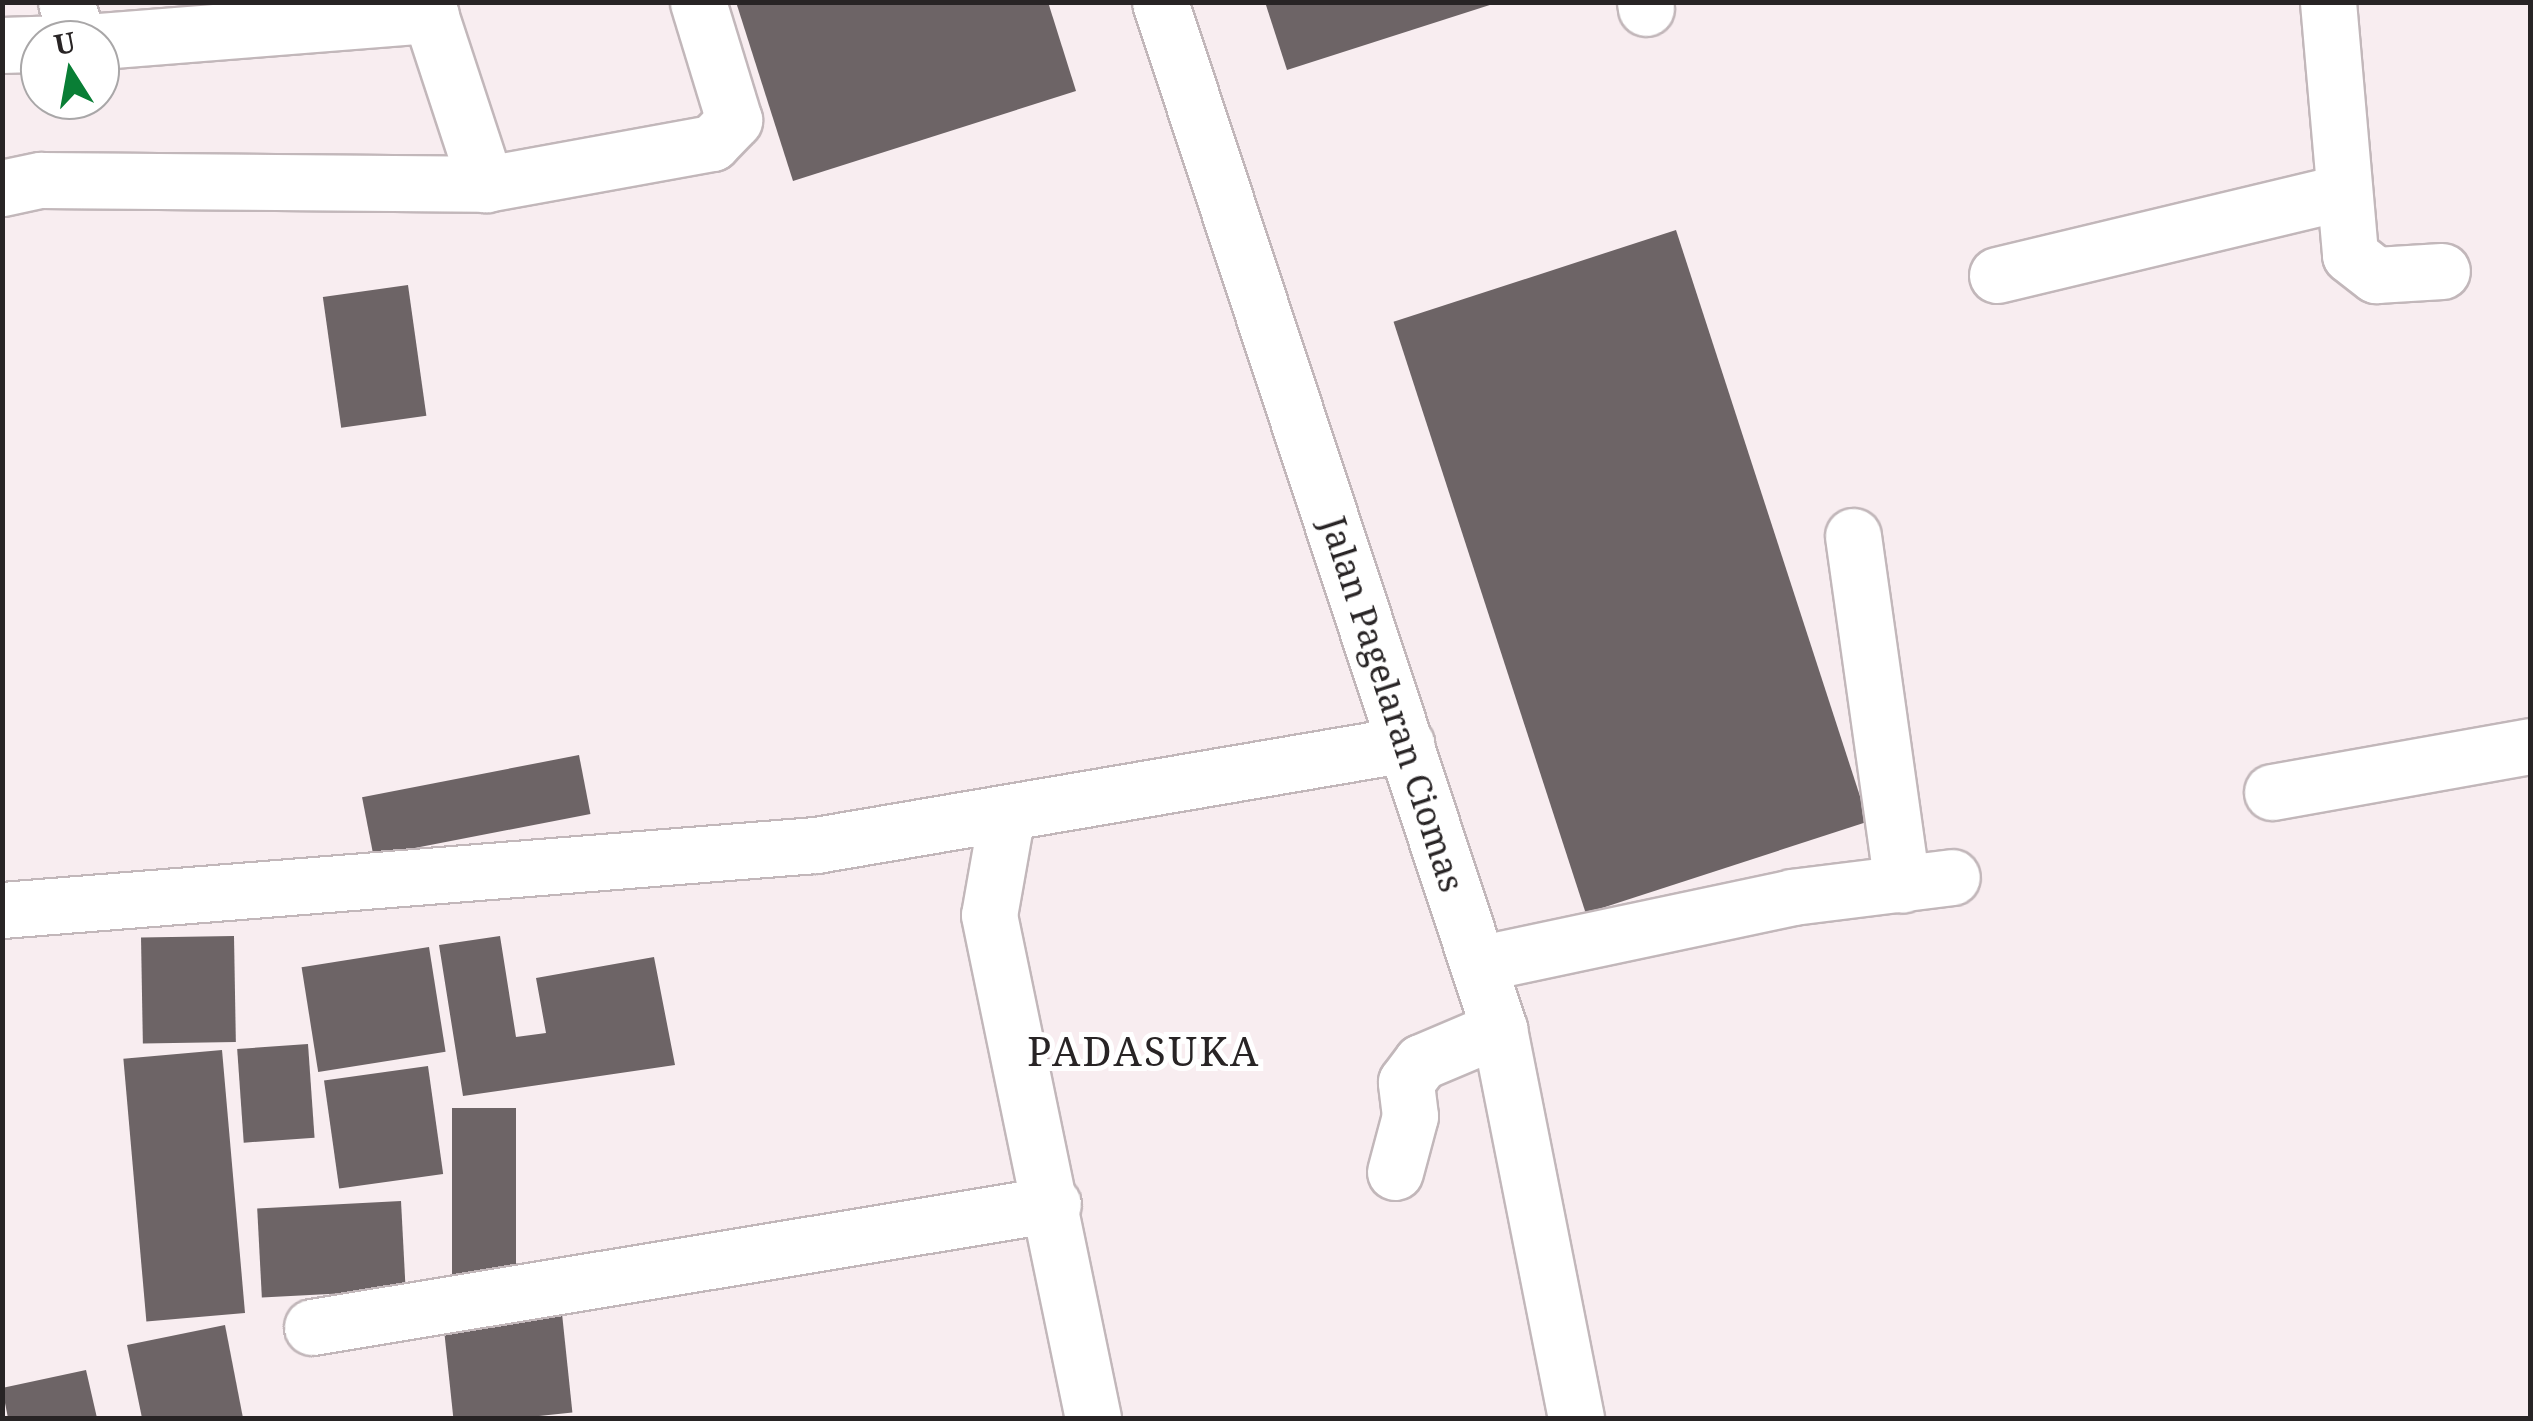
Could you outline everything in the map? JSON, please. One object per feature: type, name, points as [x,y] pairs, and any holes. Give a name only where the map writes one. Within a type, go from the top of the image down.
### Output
[{"type":"street","points":[[2,188],[41,180],[486,184],[727,136],[731,102],[698,2]]},
{"type":"street","name":"Jalan Pagelaran Ciomas","points":[[1160,2],[1498,1029],[1576,1418]]},
{"type":"street","points":[[2328,2],[2344,192],[2359,270],[2442,272]]},
{"type":"street","points":[[120,39],[428,9],[486,184]]},
{"type":"street","points":[[1997,275],[2344,192]]},
{"type":"street","points":[[1478,964],[1792,897],[1927,881],[1853,536]]},
{"type":"street","points":[[2,910],[816,845],[1006,819],[1406,744]]},
{"type":"street","points":[[2272,792],[2530,746]]},
{"type":"street","points":[[1006,819],[989,914],[1053,1204],[1094,1418]]},
{"type":"street","points":[[1396,1172],[1413,1072],[1498,1029]]},
{"type":"street","points":[[312,1327],[1053,1204]]},
{"type":"building","points":[[736,2],[1048,2],[1076,91],[793,181]]},
{"type":"building","points":[[1265,2],[1496,2],[1496,3],[1287,70]]},
{"type":"building","points":[[1676,230],[1868,822],[1586,913],[1394,322]]},
{"type":"building","points":[[408,285],[426,416],[341,428],[323,297]]},
{"type":"building","points":[[579,755],[590,814],[374,856],[362,797]]},
{"type":"building","points":[[234,936],[236,1042],[143,1044],[141,938]]},
{"type":"building","points":[[500,936],[516,1037],[546,1033],[536,978],[654,957],[675,1065],[463,1096],[439,945]]},
{"type":"building","points":[[429,947],[446,1052],[318,1072],[302,967]]},
{"type":"building","points":[[308,1044],[315,1138],[244,1143],[237,1049]]},
{"type":"building","points":[[222,1050],[245,1313],[146,1322],[123,1059]]},
{"type":"building","points":[[428,1066],[443,1174],[339,1189],[324,1081]]},
{"type":"building","points":[[452,1108],[516,1108],[516,1276],[452,1276]]},
{"type":"building","points":[[401,1201],[406,1290],[262,1297],[257,1209]]},
{"type":"building","points":[[561,1304],[572,1412],[519,1418],[453,1418],[443,1316]]},
{"type":"building","points":[[225,1325],[243,1418],[142,1418],[127,1345]]},
{"type":"building","points":[[86,1370],[97,1418],[8,1418],[2,1388]]},
{"type":"district","name":"PADASUKA","points":[[1144,1051]]}]
